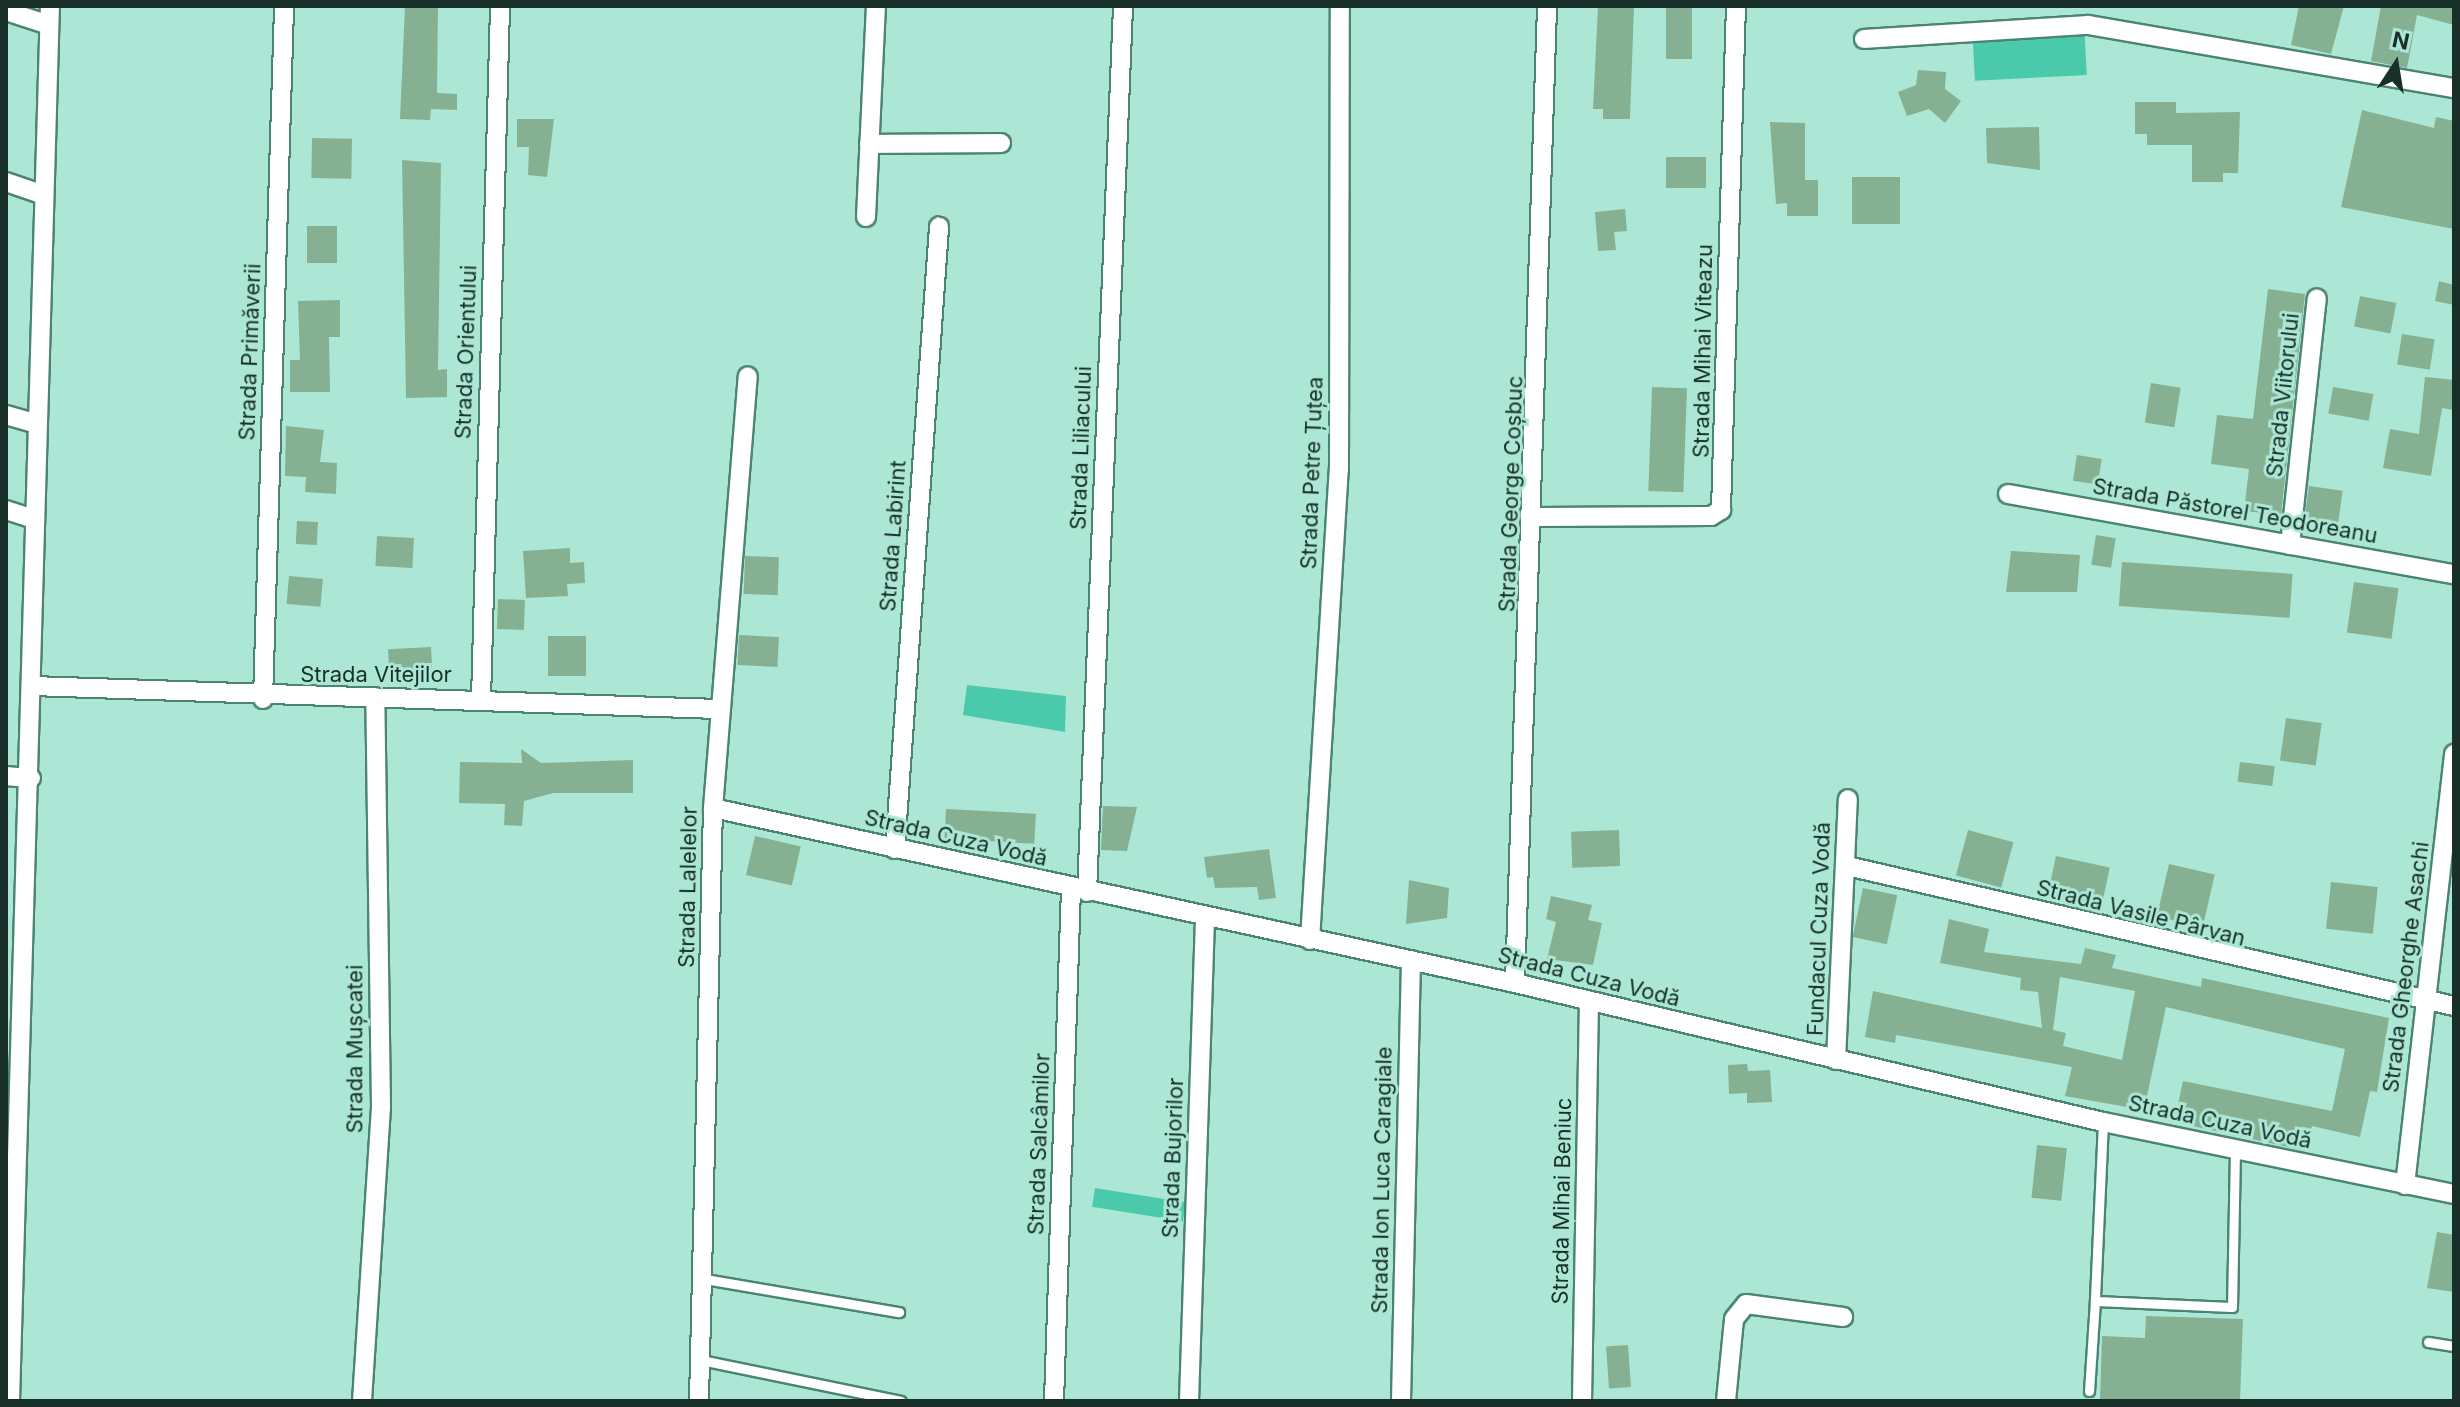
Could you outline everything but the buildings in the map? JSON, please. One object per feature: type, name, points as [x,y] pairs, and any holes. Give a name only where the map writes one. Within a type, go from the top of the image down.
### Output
[{"type":"street","name":"Strada Primăverii","points":[[263,699],[284,6]]},
{"type":"street","name":"Strada Orientului","points":[[481,700],[500,6]]},
{"type":"street","points":[[866,217],[876,6]]},
{"type":"street","name":"Strada Liliacului","points":[[1079,890],[1123,6]]},
{"type":"street","name":"Strada Petre Țuțea","points":[[1310,940],[1339,469],[1340,6]]},
{"type":"street","name":"Strada George Coșbuc","points":[[1515,983],[1536,517],[1547,6]]},
{"type":"street","name":"Strada Mihai Viteazu","points":[[1536,517],[1711,516],[1721,510],[1736,6]]},
{"type":"street","points":[[6,11],[50,15],[31,518],[31,778],[14,1173],[10,1401]]},
{"type":"street","points":[[1864,39],[2088,25],[2454,88]]},
{"type":"street","points":[[869,144],[1001,143]]},
{"type":"street","points":[[6,182],[41,194]]},
{"type":"street","name":"Strada Labirint","points":[[895,849],[939,227]]},
{"type":"street","name":"Strada Viitorului","points":[[2290,545],[2317,298]]},
{"type":"street","name":"Strada Lalelelor","points":[[699,1401],[705,1279],[713,808],[748,376]]},
{"type":"street","points":[[6,415],[34,423]]},
{"type":"street","name":"Strada Păstorel Teodoreanu","points":[[2008,494],[2454,574]]},
{"type":"street","points":[[6,510],[31,518]]},
{"type":"street","name":"Strada Vitejilor","points":[[32,686],[263,699],[375,697],[719,709]]},
{"type":"street","name":"Strada Mușcatei","points":[[362,1401],[381,1107],[375,697]]},
{"type":"street","name":"Strada Gheorghe Asachi","points":[[2405,1185],[2450,824],[2454,754]]},
{"type":"street","points":[[6,776],[31,778]]},
{"type":"street","name":"Fundacul Cuza Vodă","points":[[1836,1060],[1848,799]]},
{"type":"street","name":"Strada Cuza Vodă","points":[[713,808],[1515,983],[2103,1122],[2454,1194]]},
{"type":"street","name":"Strada Vasile Pârvan","points":[[1847,866],[2454,1006]]},
{"type":"street","name":"Strada Salcâmilor","points":[[1054,1401],[1079,890]]},
{"type":"street","name":"Strada Bujorilor","points":[[1189,1401],[1205,917]]},
{"type":"street","name":"Strada Ion Luca Caragiale","points":[[1401,1401],[1411,960]]},
{"type":"street","name":"Strada Mihai Beniuc","points":[[1582,1401],[1589,1002]]},
{"type":"street","points":[[1726,1401],[1734,1319],[1746,1304],[1843,1317]]},
{"type":"lane","points":[[2089,1391],[2103,1122]]},
{"type":"lane","points":[[2095,1301],[2232,1307],[2235,1151]]},
{"type":"lane","points":[[705,1279],[899,1312]]},
{"type":"lane","points":[[2428,1342],[2454,1346]]},
{"type":"lane","points":[[701,1360],[901,1401]]},
{"type":"green space","points":[[2084,22],[2087,75],[1975,81],[1972,28]]},
{"type":"green space","points":[[967,685],[1066,696],[1065,732],[963,715]]},
{"type":"green space","points":[[1095,1188],[1186,1202],[1183,1221],[1092,1207]]}]
